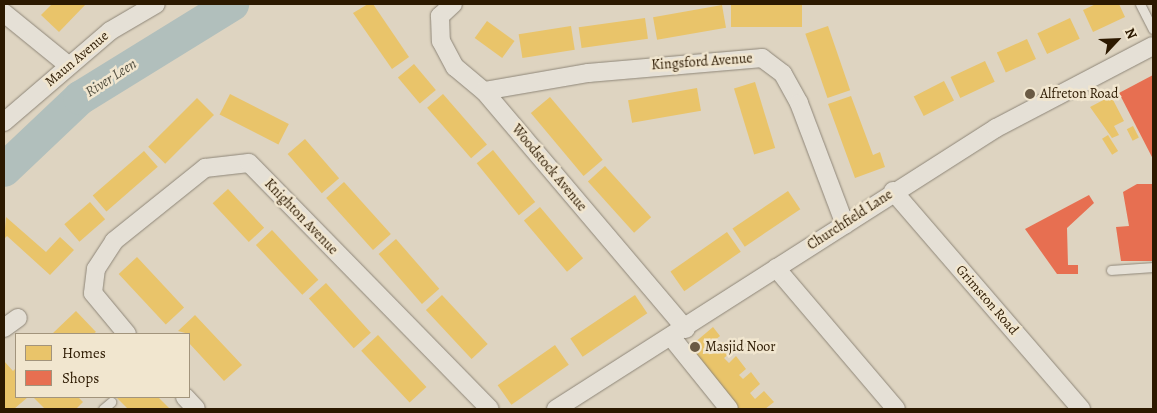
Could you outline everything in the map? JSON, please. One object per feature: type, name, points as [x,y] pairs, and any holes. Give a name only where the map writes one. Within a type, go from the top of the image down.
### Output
[{"type":"street","name":"Maun Avenue","points":[[4,122],[68,65],[110,31],[156,4]]},
{"type":"street","name":"Woodstock Avenue","points":[[453,4],[440,16],[441,41],[455,68],[484,91],[679,333],[729,409]]},
{"type":"street","points":[[4,13],[68,65]]},
{"type":"street","name":"Churchfield Lane","points":[[556,409],[679,333],[893,191],[996,128],[1153,46]]},
{"type":"street","name":"Kingsford Avenue","points":[[484,91],[588,73],[762,58],[783,74],[799,103],[845,224]]},
{"type":"street","name":"Knighton Avenue","points":[[126,333],[93,293],[96,269],[114,242],[205,168],[249,163],[490,409]]},
{"type":"street","name":"Grimston Road","points":[[893,191],[1080,409]]},
{"type":"street","points":[[776,268],[896,409]]},
{"type":"street","points":[[186,398],[196,409]]},
{"type":"lane","points":[[1140,4],[1153,29]]},
{"type":"lane","points":[[1111,270],[1153,267]]},
{"type":"lane","points":[[104,409],[110,402]]},
{"type":"building: Homes","points":[[52,4],[86,4],[59,32],[41,15]]},
{"type":"building: Homes","points":[[368,4],[373,4],[409,57],[392,69],[353,13]]},
{"type":"building: Homes","points":[[731,4],[802,4],[802,27],[731,27]]},
{"type":"building: Homes","points":[[1096,4],[1119,4],[1125,17],[1093,32],[1083,10]]},
{"type":"building: Homes","points":[[722,5],[726,28],[657,40],[653,17]]},
{"type":"building: Homes","points":[[645,18],[648,39],[582,48],[579,27]]},
{"type":"building: Homes","points":[[1070,18],[1080,39],[1047,54],[1037,33]]},
{"type":"building: Homes","points":[[487,21],[515,41],[502,58],[475,38]]},
{"type":"building: Homes","points":[[571,26],[575,50],[522,58],[519,34]]},
{"type":"building: Homes","points":[[828,26],[850,90],[827,98],[805,34]]},
{"type":"building: Homes","points":[[1027,39],[1036,59],[1006,73],[997,52]]},
{"type":"building: Homes","points":[[985,61],[995,82],[960,98],[951,77]]},
{"type":"building: Homes","points":[[414,64],[436,90],[420,104],[398,77]]},
{"type":"building: Homes","points":[[944,81],[954,101],[924,116],[914,96]]},
{"type":"building: Homes","points":[[755,82],[775,148],[754,154],[734,88]]},
{"type":"building: Homes","points":[[697,88],[701,111],[632,123],[628,100]]},
{"type":"building: Homes","points":[[230,94],[289,124],[278,144],[220,114]]},
{"type":"building: Homes","points":[[443,94],[487,145],[471,158],[427,108]]},
{"type":"building: Homes","points":[[851,96],[873,155],[880,152],[885,167],[855,178],[828,104]]},
{"type":"building: Homes","points":[[1111,96],[1124,121],[1114,126],[1119,135],[1112,138],[1090,107]]},
{"type":"building: Homes","points":[[550,97],[603,160],[584,176],[531,113]]},
{"type":"building: Homes","points":[[197,98],[214,115],[165,164],[148,147]]},
{"type":"building: Homes","points":[[1133,126],[1139,138],[1133,141],[1127,129]]},
{"type":"building: Homes","points":[[1108,135],[1118,151],[1112,155],[1102,139]]},
{"type":"building: Homes","points":[[305,139],[339,178],[322,193],[288,154]]},
{"type":"building: Homes","points":[[493,150],[535,202],[519,215],[477,163]]},
{"type":"building: Homes","points":[[144,151],[158,167],[106,211],[93,196]]},
{"type":"building: Homes","points":[[605,166],[651,217],[634,233],[588,181]]},
{"type":"building: Homes","points":[[344,182],[391,234],[373,250],[326,198]]},
{"type":"building: Homes","points":[[228,189],[264,228],[249,242],[213,203]]},
{"type":"building: Homes","points":[[788,191],[800,209],[745,247],[732,228]]},
{"type":"building: Homes","points":[[90,202],[105,219],[79,242],[64,224]]},
{"type":"building: Homes","points":[[540,207],[583,258],[567,272],[524,220]]},
{"type":"building: Homes","points":[[6,217],[46,252],[60,237],[74,250],[50,275],[7,236],[4,239]]},
{"type":"building: Homes","points":[[272,230],[318,280],[302,295],[256,245]]},
{"type":"building: Homes","points":[[727,232],[741,252],[684,291],[670,272]]},
{"type":"building: Homes","points":[[396,239],[439,289],[422,304],[379,254]]},
{"type":"building: Homes","points":[[137,257],[184,307],[166,325],[119,274]]},
{"type":"building: Homes","points":[[326,283],[371,333],[354,348],[309,298]]},
{"type":"building: Homes","points":[[442,295],[488,344],[472,359],[426,310]]},
{"type":"building: Homes","points":[[635,295],[647,313],[583,357],[570,339]]},
{"type":"building: Homes","points":[[76,311],[96,332],[94,333],[53,333]]},
{"type":"building: Homes","points":[[195,315],[242,365],[224,381],[190,344],[190,333],[178,331]]},
{"type":"building: Homes","points":[[713,327],[720,336],[709,345],[714,350],[723,342],[731,352],[724,358],[729,363],[736,356],[746,369],[739,375],[743,379],[751,372],[760,384],[750,393],[755,399],[764,391],[774,402],[765,409],[737,409],[687,349]]},
{"type":"building: Homes","points":[[378,335],[426,387],[410,403],[361,351]]},
{"type":"building: Homes","points":[[555,345],[569,365],[511,405],[498,385]]},
{"type":"building: Homes","points":[[4,361],[13,371],[15,369],[15,398],[27,398],[14,409],[4,409]]},
{"type":"building: Homes","points":[[34,398],[79,398],[83,402],[76,409],[45,409]]},
{"type":"building: Homes","points":[[117,398],[159,398],[170,409],[128,409]]},
{"type":"building: Shops","points":[[1153,75],[1153,159],[1119,93]]},
{"type":"building: Shops","points":[[1137,184],[1153,184],[1153,261],[1121,261],[1116,227],[1129,226],[1123,192]]},
{"type":"building: Shops","points":[[1089,195],[1094,203],[1067,228],[1068,265],[1078,265],[1078,274],[1057,274],[1025,229]]},
{"type":"waterway","name":"River Leen","points":[[4,170],[80,98],[232,4]]},
{"type":"place","name":"Alfreton Road","points":[[1030,94]]},
{"type":"place","name":"Masjid Noor","points":[[695,347]]}]
